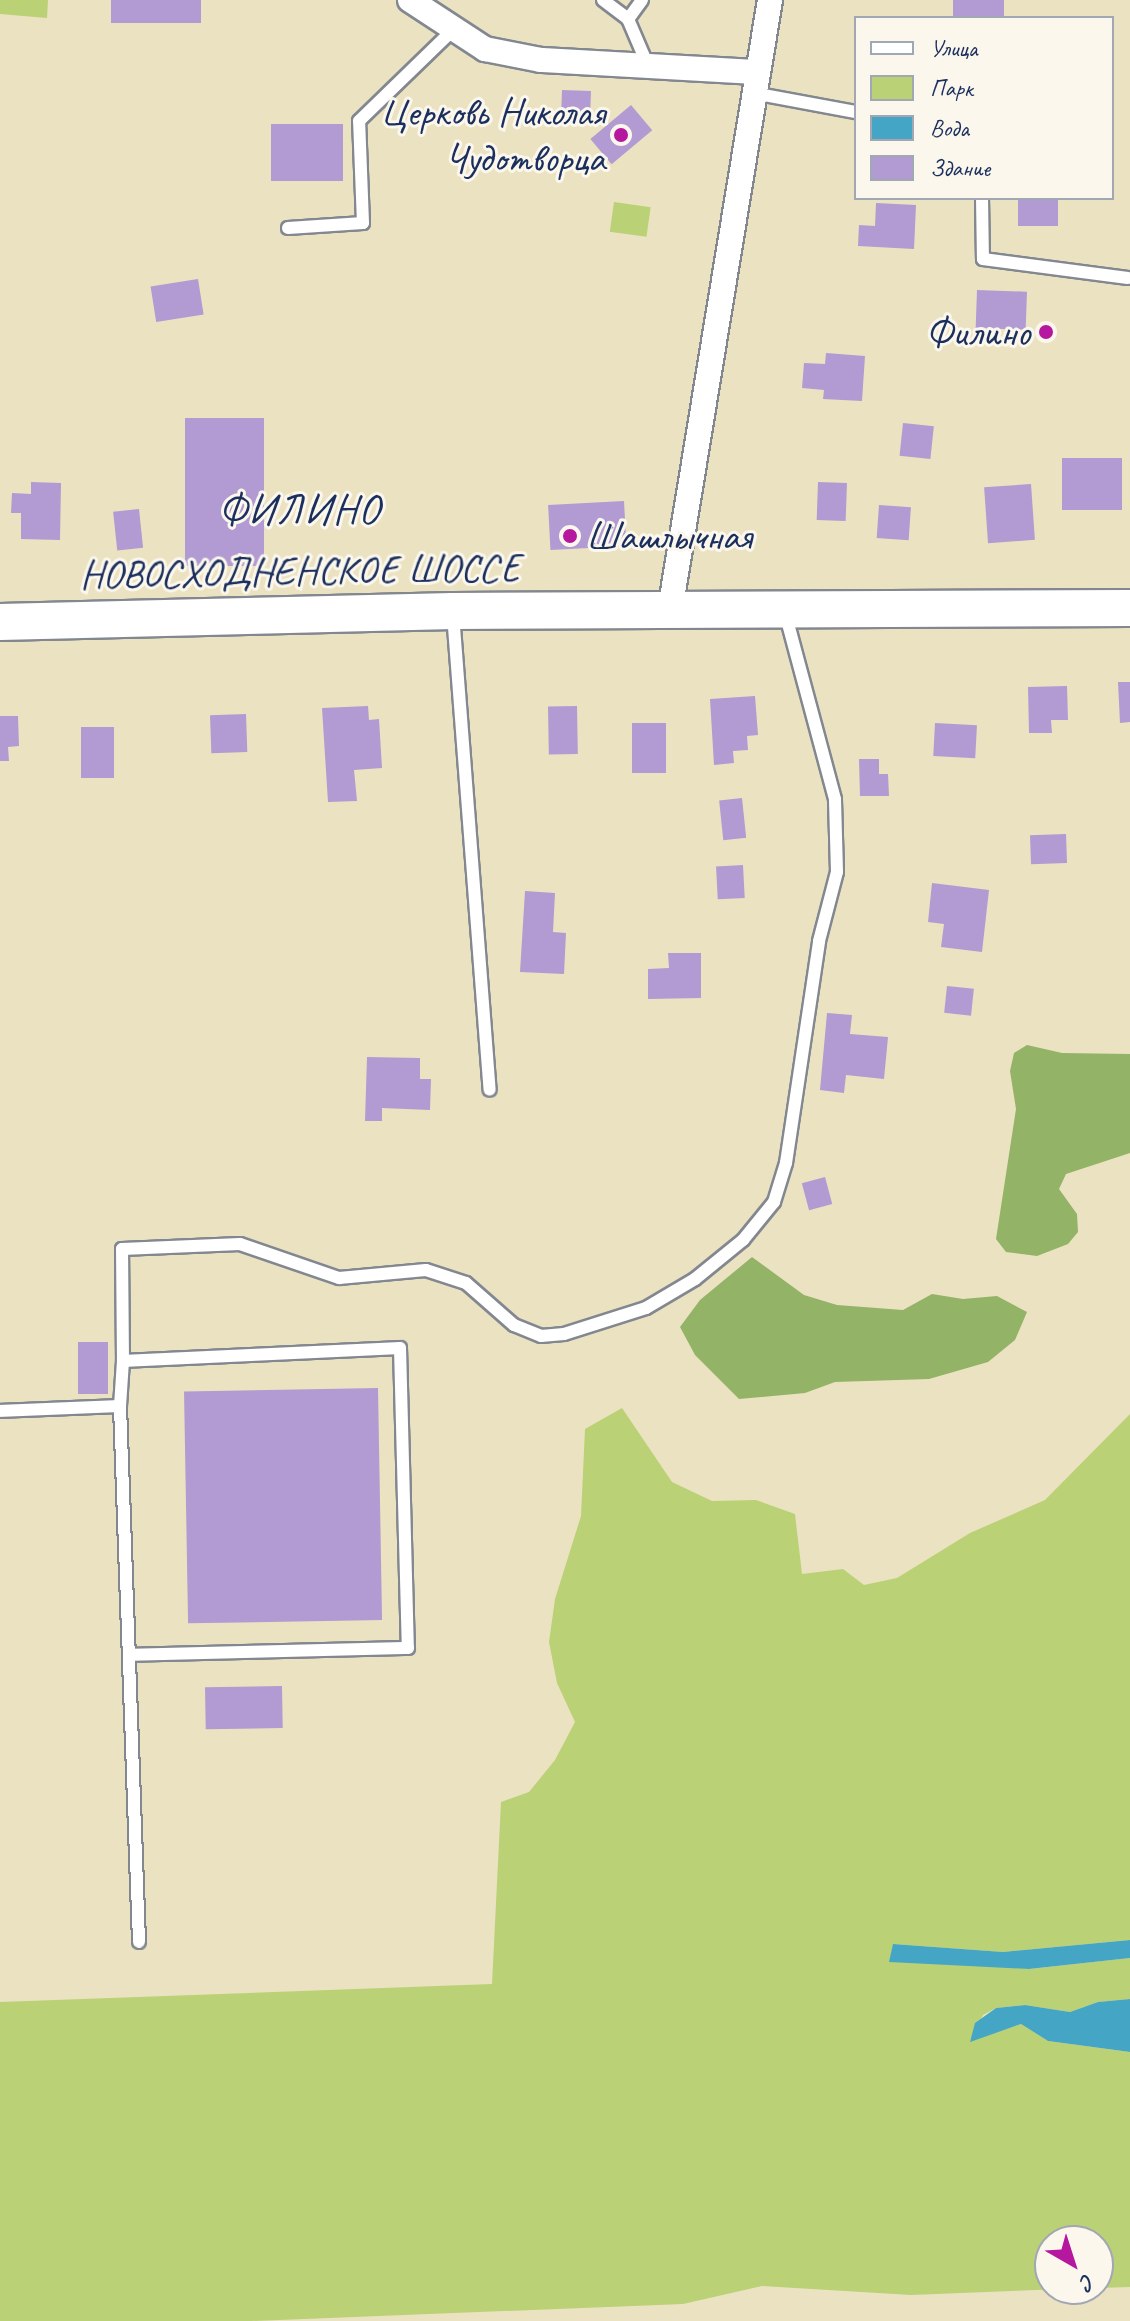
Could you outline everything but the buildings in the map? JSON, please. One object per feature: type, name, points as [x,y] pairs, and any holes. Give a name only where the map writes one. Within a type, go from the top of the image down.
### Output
[{"type":"main road","name":"НОВОСХОДНЕНСКОЕ ШОССЕ","points":[[0,622],[453,611],[1130,608]]},
{"type":"street","points":[[410,0],[451,32],[485,49],[541,60],[648,66],[755,83]]},
{"type":"street","points":[[670,610],[770,0]]},
{"type":"lane","points":[[603,0],[628,19],[648,66]]},
{"type":"lane","points":[[628,19],[642,0]]},
{"type":"lane","points":[[288,228],[363,223],[359,121],[451,32]]},
{"type":"lane","points":[[755,83],[854,111]]},
{"type":"lane","points":[[982,200],[983,259],[1128,278]]},
{"type":"lane","points":[[139,1942],[120,1406],[123,1361],[122,1249],[240,1244],[339,1278],[426,1270],[466,1283],[514,1325],[541,1336],[564,1334],[646,1308],[695,1279],[743,1240],[774,1202],[786,1163],[819,941],[837,872],[835,799],[784,609]]},
{"type":"lane","points":[[453,611],[490,1090]]},
{"type":"lane","points":[[123,1361],[400,1348],[408,1648],[129,1655]]},
{"type":"lane","points":[[0,1411],[120,1406]]},
{"type":"green space","points":[[0,0],[48,0],[47,18],[0,14]]},
{"type":"green space","points":[[614,202],[651,207],[646,237],[610,232]]},
{"type":"green space","points":[[1027,1045],[1062,1053],[1130,1054],[1130,1153],[1066,1174],[1059,1189],[1077,1214],[1078,1232],[1068,1244],[1037,1256],[1006,1252],[996,1239],[1016,1109],[1010,1071],[1014,1053]]},
{"type":"green space","points":[[752,1257],[804,1295],[837,1305],[903,1310],[932,1294],[963,1299],[997,1296],[1027,1312],[1015,1340],[988,1362],[929,1379],[835,1382],[805,1393],[739,1399],[695,1355],[680,1327],[700,1300]]},
{"type":"green space","points":[[622,1408],[672,1482],[712,1501],[756,1500],[795,1514],[802,1574],[843,1569],[864,1585],[897,1578],[970,1533],[1045,1500],[1130,1414],[1130,1940],[1003,1952],[893,1944],[1029,1969],[1130,1958],[1130,1999],[1098,2002],[1070,2012],[1025,2005],[996,2008],[983,2015],[970,2041],[1021,2024],[1048,2041],[1130,2052],[1130,2287],[1114,2288],[1114,2225],[1034,2225],[1034,2290],[911,2295],[762,2286],[683,2304],[251,2321],[0,2321],[0,2002],[492,1984],[501,1802],[529,1792],[555,1760],[575,1722],[557,1683],[549,1642],[555,1599],[581,1516],[585,1429]]},
{"type":"water","points":[[1130,1940],[1130,1958],[1029,1969],[889,1962],[893,1944],[1003,1952]]},
{"type":"water","points":[[1130,1999],[1130,2052],[1048,2041],[1021,2024],[970,2042],[975,2023],[996,2008],[1025,2005],[1070,2012],[1098,2002]]},
{"type":"place","name":"Церковь Николая Чудотворца","points":[[621,135]]},
{"type":"place","name":"Филино","points":[[1046,332]]},
{"type":"place","name":"Шашлычная","points":[[570,536]]},
{"type":"district","name":"ФИЛИНО","points":[[300,510]]}]
